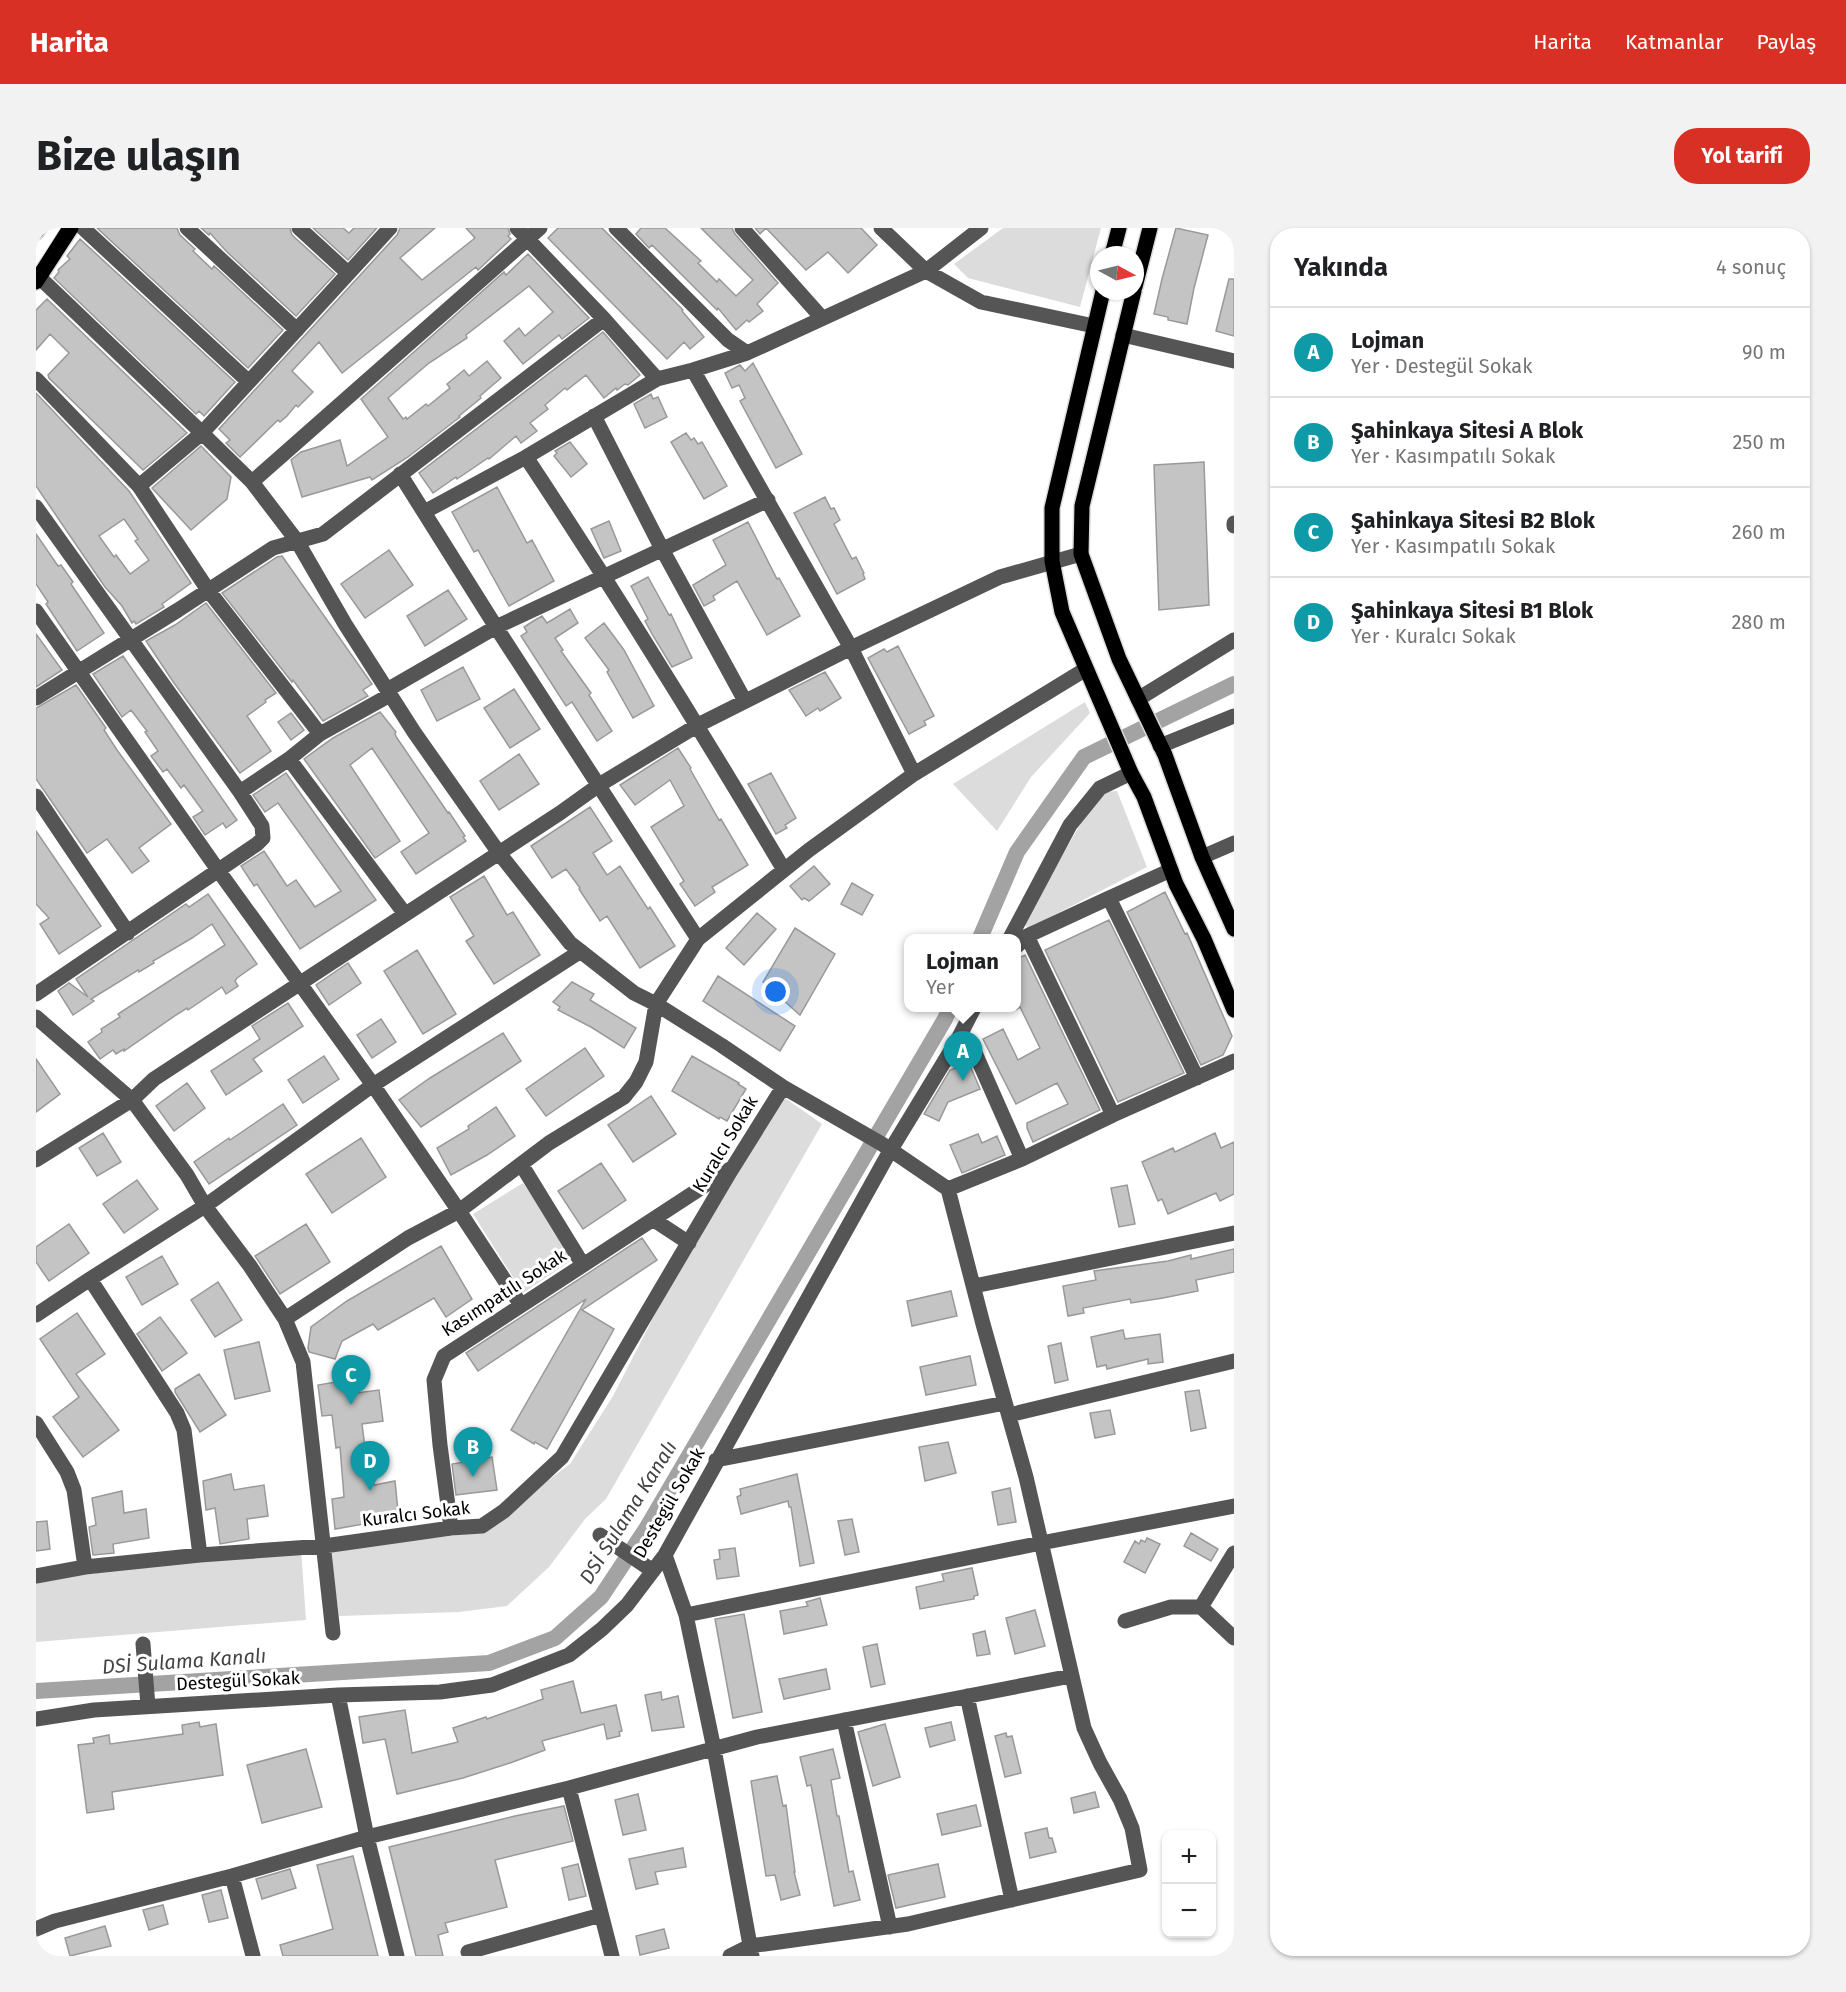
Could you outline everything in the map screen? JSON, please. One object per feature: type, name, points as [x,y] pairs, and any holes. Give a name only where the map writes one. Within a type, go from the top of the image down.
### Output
[{"type":"main road","points":[[36,232],[39,228]]},
{"type":"main road","points":[[38,279],[71,228]]},
{"type":"main road","points":[[1114,246],[1119,228]]},
{"type":"main road","points":[[1144,252],[1150,228]]},
{"type":"main road","points":[[1101,300],[1052,508],[1052,561],[1062,612],[1108,722],[1144,797],[1171,870],[1234,1010]]},
{"type":"main road","points":[[1132,300],[1082,506],[1081,554],[1119,659],[1159,743],[1202,857],[1234,929]]},
{"type":"street","points":[[83,228],[249,382]]},
{"type":"street","points":[[187,228],[297,330]]},
{"type":"street","points":[[299,228],[348,273]]},
{"type":"street","points":[[139,486],[202,433],[390,228]]},
{"type":"street","points":[[517,228],[604,319],[657,379]]},
{"type":"street","points":[[252,482],[540,228]]},
{"type":"street","points":[[616,228],[728,340],[747,353]]},
{"type":"street","points":[[742,228],[822,318]]},
{"type":"street","points":[[881,228],[926,272],[981,302],[1095,326]]},
{"type":"street","points":[[424,512],[525,457],[657,379],[747,353],[926,272],[981,228]]},
{"type":"street","points":[[38,279],[252,482],[297,541],[345,624],[414,732],[499,853],[570,943],[634,993],[721,1044],[783,1087],[886,1147],[948,1189],[1026,1477],[1084,1728],[1132,1828],[1140,1870],[890,1927],[730,1956]]},
{"type":"street","points":[[36,698],[273,548],[323,534],[604,319]]},
{"type":"street","points":[[1123,334],[1234,361]]},
{"type":"street","points":[[693,370],[850,648],[914,774]]},
{"type":"street","points":[[36,379],[139,486],[208,590],[320,734]]},
{"type":"street","points":[[594,416],[662,549],[745,701]]},
{"type":"street","points":[[525,457],[604,576],[698,725],[784,870]]},
{"type":"street","points":[[400,474],[698,939]]},
{"type":"street","points":[[240,792],[289,759],[320,734],[496,627],[768,500]]},
{"type":"street","points":[[36,507],[240,792],[262,826],[263,838],[128,933],[36,994]]},
{"type":"street","points":[[36,1160],[132,1100],[154,1079],[599,785],[698,725],[850,648],[1000,577],[1081,554]]},
{"type":"street","points":[[36,611],[373,1085],[459,1210],[520,1305]]},
{"type":"street","points":[[1141,705],[1234,640]]},
{"type":"street","points":[[285,1319],[408,1238],[459,1210],[549,1143],[624,1097],[636,1082],[646,1062],[656,1004],[698,939],[784,870],[914,774],[1086,669]]},
{"type":"street","points":[[1159,743],[1233,719]]},
{"type":"street","points":[[289,759],[405,914]]},
{"type":"street","points":[[1013,934],[1070,825],[1100,788],[1131,773]]},
{"type":"street","points":[[36,796],[128,933]]},
{"type":"street","points":[[1202,857],[1234,843]]},
{"type":"street","points":[[1113,1114],[1022,941],[1171,870]]},
{"type":"street","points":[[1109,898],[1197,1078]]},
{"type":"street","points":[[36,1315],[205,1206],[373,1085],[581,951]]},
{"type":"street","name":"Destegül Sokak","points":[[36,1719],[94,1710],[148,1706],[338,1695],[440,1692],[492,1685],[569,1655],[602,1629],[627,1605],[665,1555],[886,1147],[958,1039],[972,1012]]},
{"type":"street","points":[[36,1017],[132,1100],[285,1319],[303,1362],[333,1634]]},
{"type":"street","points":[[958,1039],[972,1046],[1022,1159]]},
{"type":"street","points":[[948,1189],[1022,1159],[1113,1114],[1234,1061]]},
{"type":"street","name":"Kuralcı Sokak","points":[[36,1576],[85,1567],[200,1555],[324,1546],[451,1528],[482,1526],[504,1511],[562,1457],[783,1087]]},
{"type":"street","points":[[521,1164],[583,1265]]},
{"type":"street","name":"Kasımpatılı Sokak","points":[[451,1528],[434,1380],[444,1356],[733,1168]]},
{"type":"street","points":[[654,1220],[690,1243]]},
{"type":"street","points":[[974,1286],[1234,1233]]},
{"type":"street","points":[[90,1279],[153,1374],[177,1413],[184,1430],[200,1555]]},
{"type":"street","points":[[716,1460],[1007,1409],[1234,1361]]},
{"type":"street","points":[[36,1423],[67,1472],[74,1490],[85,1567]]},
{"type":"street","points":[[686,1615],[1234,1506]]},
{"type":"street","points":[[600,1535],[653,1571]]},
{"type":"street","points":[[1202,1607],[1234,1553]]},
{"type":"street","points":[[665,1555],[686,1615],[714,1749],[751,1951]]},
{"type":"street","points":[[1125,1621],[1171,1607],[1202,1607],[1234,1638]]},
{"type":"street","points":[[143,1644],[148,1706]]},
{"type":"street","points":[[36,1929],[55,1921],[232,1876],[367,1837],[568,1788],[756,1737],[1071,1676]]},
{"type":"street","points":[[338,1695],[367,1837],[397,1956]]},
{"type":"street","points":[[967,1696],[1012,1900]]},
{"type":"street","points":[[843,1720],[890,1927]]},
{"type":"street","points":[[568,1788],[612,1956]]},
{"type":"street","points":[[232,1876],[253,1956]]},
{"type":"street","points":[[470,1956],[468,1952],[601,1915]]},
{"type":"shaded area","points":[[1003,228],[1101,228],[1096,246],[1090,246],[1090,269],[1080,307],[968,278],[954,264]]},
{"type":"shaded area","points":[[1085,702],[1090,713],[1031,777],[997,831],[953,784]]},
{"type":"shaded area","points":[[1117,791],[1147,867],[1027,929],[1024,921],[1084,818],[1106,792]]},
{"type":"shaded area","points":[[782,1096],[822,1124],[606,1499],[585,1519],[549,1567],[507,1606],[459,1612],[339,1616],[330,1549],[477,1533],[570,1464],[613,1396],[671,1283]]},
{"type":"shaded area","points":[[523,1183],[575,1258],[523,1293],[473,1214]]},
{"type":"shaded area","points":[[301,1549],[306,1620],[36,1642],[36,1580]]},
{"type":"building","points":[[97,228],[177,228],[180,235],[195,249],[193,251],[212,269],[214,266],[283,330],[248,368]]},
{"type":"building","points":[[201,228],[290,228],[292,235],[335,274],[296,316],[227,252],[210,233],[209,235]]},
{"type":"building","points":[[313,228],[343,228],[349,233],[354,228],[377,228],[348,260]]},
{"type":"building","points":[[400,228],[435,228],[400,258],[422,280],[475,238],[466,228],[508,228],[510,234],[508,236],[511,239],[478,270],[476,267],[342,373],[319,342],[292,371],[313,392],[298,407],[296,405],[280,422],[278,420],[240,457],[226,443],[230,440],[219,429],[397,235]]},
{"type":"building","points":[[558,228],[602,228],[683,310],[704,337],[690,349],[684,342],[667,359],[548,238]]},
{"type":"building","points":[[641,228],[665,228],[701,261],[698,263],[717,282],[719,279],[736,296],[753,280],[701,228],[732,228],[778,283],[757,304],[763,311],[749,322],[747,320],[736,330],[718,308],[717,310],[652,245],[649,248],[636,234]]},
{"type":"building","points":[[755,228],[766,228],[760,234]]},
{"type":"building","points":[[766,228],[861,228],[877,245],[848,273],[828,252],[806,270]]},
{"type":"building","points":[[1176,228],[1208,235],[1187,324],[1154,314]]},
{"type":"building","points":[[80,239],[235,382],[204,416],[199,411],[196,414],[54,278],[58,270],[70,259],[67,256]]},
{"type":"building","points":[[528,254],[589,318],[562,339],[559,335],[523,364],[504,341],[519,328],[525,336],[553,312],[529,286],[466,335],[467,338],[429,363],[388,398],[403,419],[406,417],[407,419],[450,388],[447,384],[464,370],[469,376],[487,361],[501,378],[480,396],[481,398],[408,457],[372,480],[370,477],[302,497],[291,460],[301,452],[340,440],[347,466],[388,437],[361,399],[504,272],[506,275]]},
{"type":"building","points":[[1229,279],[1234,279],[1234,336],[1216,331]]},
{"type":"building","points":[[47,299],[187,433],[143,470],[49,378],[48,375],[69,353],[50,334],[36,350],[36,310]]},
{"type":"building","points":[[603,332],[640,375],[628,385],[625,384],[617,390],[616,388],[604,398],[586,375],[567,390],[565,388],[545,405],[548,409],[530,423],[537,431],[521,443],[516,436],[489,459],[433,493],[419,473]]},
{"type":"building","points":[[753,363],[802,454],[776,468],[740,401],[745,398],[739,385],[732,388],[725,373],[740,365],[745,371]]},
{"type":"building","points":[[36,393],[129,491],[191,583],[162,604],[164,607],[136,624],[134,621],[132,623],[36,486]],"holes":[[[124,519],[138,539],[135,541],[149,560],[130,574],[99,536]]]},
{"type":"building","points":[[651,394],[653,399],[658,397],[667,417],[645,428],[634,404]]},
{"type":"building","points":[[686,433],[698,444],[702,442],[727,486],[704,499],[671,442]]},
{"type":"building","points":[[570,442],[587,464],[571,477],[554,456],[557,453],[555,451]]},
{"type":"building","points":[[201,446],[231,477],[227,499],[191,530],[152,488]]},
{"type":"building","points":[[1204,462],[1209,605],[1159,610],[1154,465]]},
{"type":"building","points":[[497,487],[527,543],[532,540],[554,581],[509,606],[478,550],[474,552],[452,512]]},
{"type":"building","points":[[825,497],[840,520],[834,524],[852,559],[856,557],[865,579],[837,594],[794,513]]},
{"type":"building","points":[[609,521],[621,551],[604,558],[591,529]]},
{"type":"building","points":[[748,522],[777,579],[779,578],[800,616],[767,635],[737,581],[713,596],[715,600],[704,606],[693,585],[726,565],[713,540]]},
{"type":"building","points":[[36,534],[58,566],[61,565],[73,582],[71,584],[104,633],[77,651],[46,604],[48,602],[36,584]]},
{"type":"building","points":[[389,550],[413,585],[365,618],[341,584]]},
{"type":"building","points":[[282,556],[372,684],[363,690],[368,696],[323,721],[293,680],[292,682],[222,593]]},
{"type":"building","points":[[648,577],[669,615],[671,614],[692,658],[672,667],[645,621],[648,619],[631,586]]},
{"type":"building","points":[[448,590],[467,619],[425,646],[407,616]]},
{"type":"building","points":[[206,603],[276,693],[247,716],[271,751],[240,773],[146,641],[175,625]]},
{"type":"building","points":[[570,609],[578,623],[555,638],[563,650],[561,651],[591,693],[589,695],[612,731],[597,741],[572,702],[566,706],[521,636],[527,632],[524,627],[542,616],[547,623]]},
{"type":"building","points":[[604,623],[624,650],[654,706],[633,718],[607,672],[609,670],[585,638]]},
{"type":"building","points":[[36,634],[62,670],[36,687]]},
{"type":"building","points":[[898,646],[934,716],[924,721],[926,725],[909,734],[868,658],[884,649],[887,652]]},
{"type":"building","points":[[123,656],[237,820],[226,828],[223,823],[205,835],[193,817],[203,811],[184,785],[181,788],[167,769],[163,772],[151,756],[158,751],[145,732],[147,731],[131,710],[122,717],[93,674]]},
{"type":"building","points":[[463,667],[480,699],[437,721],[421,690]]},
{"type":"building","points":[[825,672],[841,698],[820,711],[818,708],[806,716],[789,690]]},
{"type":"building","points":[[76,685],[106,728],[104,730],[117,750],[171,824],[139,848],[149,861],[132,873],[107,839],[87,853],[36,779],[36,708]]},
{"type":"building","points":[[514,689],[540,729],[510,748],[484,708]]},
{"type":"building","points":[[380,712],[396,732],[397,738],[465,836],[463,837],[466,841],[416,874],[401,852],[429,833],[372,748],[350,765],[400,841],[375,858],[304,759],[333,738]]},
{"type":"building","points":[[291,713],[304,730],[291,740],[278,722]]},
{"type":"building","points":[[678,748],[748,865],[712,887],[715,892],[695,906],[680,884],[684,881],[651,827],[684,806],[670,780],[635,805],[620,785]]},
{"type":"building","points":[[519,754],[539,784],[499,810],[480,781]]},
{"type":"building","points":[[286,773],[376,900],[300,949],[257,884],[254,886],[241,866],[264,851],[287,886],[296,880],[315,907],[341,891],[278,803],[265,812],[253,795]]},
{"type":"building","points":[[771,773],[796,818],[785,825],[787,828],[776,834],[748,784]]},
{"type":"building","points":[[590,807],[612,841],[593,853],[607,875],[620,866],[675,946],[640,968],[607,916],[600,921],[566,869],[552,878],[531,846]]},
{"type":"building","points":[[36,831],[101,926],[59,954],[40,924],[49,918],[36,904]]},
{"type":"building","points":[[814,866],[830,884],[809,901],[804,898],[802,900],[790,886]]},
{"type":"building","points":[[484,876],[507,915],[513,912],[540,955],[494,984],[466,941],[474,936],[450,897]]},
{"type":"building","points":[[852,883],[873,895],[862,915],[841,904]]},
{"type":"building","points":[[1165,892],[1185,934],[1187,933],[1232,1036],[1223,1055],[1201,1065],[1127,912]]},
{"type":"building","points":[[208,894],[257,964],[237,978],[235,981],[238,986],[226,994],[222,987],[124,1051],[124,1049],[116,1054],[113,1050],[100,1059],[88,1042],[102,1032],[101,1029],[120,1017],[118,1014],[225,945],[212,924],[153,961],[154,963],[139,972],[138,970],[91,999],[94,1001],[73,1015],[58,991],[69,983],[88,997],[76,979],[186,904],[189,907]]},
{"type":"building","points":[[757,913],[776,929],[744,965],[726,948]]},
{"type":"building","points":[[1109,920],[1184,1073],[1118,1102],[1045,950]]},
{"type":"building","points":[[795,928],[835,954],[800,1015],[763,982]]},
{"type":"building","points":[[417,950],[456,1014],[423,1034],[384,971]]},
{"type":"building","points":[[1025,955],[1100,1110],[1033,1142],[1027,1123],[1068,1104],[1057,1083],[1016,1104],[983,1039],[1003,1029],[1018,1060],[1040,1048],[1021,1009],[1021,957]]},
{"type":"building","points":[[348,963],[361,983],[329,1005],[316,985]]},
{"type":"building","points":[[718,976],[795,1026],[780,1051],[703,1001]]},
{"type":"building","points":[[572,982],[594,994],[590,1000],[636,1028],[624,1048],[558,1010],[560,1007],[553,1002]]},
{"type":"building","points":[[288,1003],[303,1026],[253,1059],[262,1071],[226,1095],[211,1071],[260,1039],[252,1026]]},
{"type":"building","points":[[381,1019],[396,1042],[372,1058],[357,1035]]},
{"type":"building","points":[[503,1033],[521,1061],[421,1127],[399,1100]]},
{"type":"building","points":[[585,1048],[604,1076],[546,1116],[526,1089]]},
{"type":"building","points":[[324,1056],[339,1079],[303,1103],[288,1080]]},
{"type":"building","points":[[692,1056],[746,1089],[727,1121],[720,1117],[719,1119],[672,1091]]},
{"type":"building","points":[[36,1059],[60,1094],[36,1112]]},
{"type":"building","points":[[969,1063],[980,1089],[948,1102],[939,1121],[924,1114],[950,1070]]},
{"type":"building","points":[[187,1083],[205,1108],[174,1131],[156,1106]]},
{"type":"building","points":[[651,1096],[676,1134],[633,1162],[608,1125]]},
{"type":"building","points":[[283,1104],[297,1125],[209,1184],[194,1162]]},
{"type":"building","points":[[496,1107],[515,1136],[451,1175],[437,1148],[469,1129],[468,1126]]},
{"type":"building","points":[[103,1133],[121,1162],[97,1176],[79,1148]]},
{"type":"building","points":[[1215,1133],[1221,1148],[1234,1142],[1234,1194],[1220,1201],[1216,1193],[1168,1214],[1162,1199],[1158,1201],[1142,1162],[1173,1148],[1175,1152]]},
{"type":"building","points":[[978,1134],[982,1143],[997,1136],[1005,1155],[962,1173],[950,1145]]},
{"type":"building","points":[[361,1138],[386,1177],[332,1213],[306,1174]]},
{"type":"building","points":[[601,1163],[626,1200],[583,1229],[558,1191]]},
{"type":"building","points":[[137,1180],[158,1209],[124,1233],[103,1204]]},
{"type":"building","points":[[1127,1185],[1135,1224],[1119,1227],[1111,1188]]},
{"type":"building","points":[[69,1224],[89,1253],[49,1281],[36,1262],[36,1247]]},
{"type":"building","points":[[306,1224],[330,1262],[280,1294],[255,1256]]},
{"type":"building","points":[[642,1238],[657,1260],[582,1310],[614,1329],[547,1449],[535,1442],[534,1444],[511,1430],[586,1299],[478,1371],[466,1353]]},
{"type":"building","points":[[441,1246],[472,1299],[446,1317],[434,1298],[378,1330],[373,1324],[342,1341],[335,1359],[309,1352],[311,1327],[347,1301]]},
{"type":"building","points":[[1234,1249],[1234,1272],[1196,1280],[1198,1291],[1131,1303],[1130,1299],[1083,1308],[1084,1313],[1068,1316],[1063,1286],[1096,1280],[1094,1271],[1168,1261],[1191,1255],[1191,1259]]},
{"type":"building","points":[[162,1256],[178,1284],[142,1305],[126,1277]]},
{"type":"building","points":[[218,1282],[242,1320],[215,1337],[191,1300]]},
{"type":"building","points":[[951,1291],[957,1316],[912,1326],[907,1301]]},
{"type":"building","points":[[77,1313],[105,1354],[76,1374],[119,1430],[83,1457],[53,1417],[79,1397],[40,1339]]},
{"type":"building","points":[[160,1317],[187,1353],[162,1371],[137,1334]]},
{"type":"building","points":[[1123,1330],[1125,1339],[1160,1334],[1163,1362],[1148,1364],[1148,1359],[1107,1369],[1106,1365],[1097,1367],[1091,1337]]},
{"type":"building","points":[[259,1342],[270,1391],[235,1399],[224,1350]]},
{"type":"building","points":[[1061,1343],[1068,1380],[1055,1383],[1048,1346]]},
{"type":"building","points":[[970,1356],[976,1385],[926,1395],[920,1367]]},
{"type":"building","points":[[199,1374],[226,1415],[200,1432],[175,1392],[175,1389]]},
{"type":"building","points":[[348,1380],[349,1394],[379,1390],[383,1421],[362,1424],[367,1463],[371,1462],[374,1485],[395,1481],[398,1511],[362,1516],[364,1524],[335,1529],[332,1499],[344,1497],[340,1447],[336,1448],[332,1415],[322,1416],[318,1385]]},
{"type":"building","points":[[1199,1390],[1206,1428],[1191,1431],[1185,1392]]},
{"type":"building","points":[[1110,1410],[1115,1434],[1095,1438],[1090,1413]]},
{"type":"building","points":[[948,1442],[956,1473],[925,1481],[919,1447]]},
{"type":"building","points":[[492,1457],[497,1490],[456,1495],[452,1464]]},
{"type":"building","points":[[231,1474],[234,1490],[264,1485],[268,1516],[247,1519],[249,1539],[220,1544],[215,1508],[206,1510],[203,1481]]},
{"type":"building","points":[[797,1474],[814,1563],[800,1566],[791,1507],[788,1501],[741,1514],[737,1497],[741,1495],[740,1489]]},
{"type":"building","points":[[1010,1488],[1016,1522],[998,1525],[992,1492]]},
{"type":"building","points":[[122,1491],[124,1513],[146,1509],[149,1538],[113,1544],[114,1553],[93,1555],[89,1527],[96,1525],[92,1498]]},
{"type":"building","points":[[852,1519],[859,1552],[845,1555],[838,1521]]},
{"type":"building","points":[[47,1521],[50,1549],[36,1551],[36,1522]]},
{"type":"building","points":[[1191,1533],[1218,1549],[1211,1561],[1184,1546]]},
{"type":"building","points":[[1147,1538],[1160,1544],[1145,1573],[1124,1562],[1135,1541],[1139,1544],[1141,1540],[1145,1542]]},
{"type":"building","points":[[735,1548],[739,1576],[717,1579],[714,1560],[720,1559],[719,1550]]},
{"type":"building","points":[[972,1568],[978,1595],[974,1596],[974,1599],[920,1609],[916,1587],[944,1581],[942,1574]]},
{"type":"building","points":[[820,1598],[827,1625],[784,1634],[780,1611],[808,1606],[806,1602]]},
{"type":"building","points":[[1035,1610],[1045,1646],[1015,1654],[1006,1618]]},
{"type":"building","points":[[744,1614],[762,1712],[733,1718],[715,1619]]},
{"type":"building","points":[[985,1631],[990,1654],[977,1656],[973,1634]]},
{"type":"building","points":[[877,1644],[885,1684],[871,1687],[863,1647]]},
{"type":"building","points":[[826,1669],[830,1689],[784,1699],[779,1679]]},
{"type":"building","points":[[573,1681],[581,1713],[616,1705],[622,1731],[619,1732],[620,1736],[607,1739],[604,1724],[542,1741],[545,1750],[510,1763],[463,1778],[397,1794],[385,1739],[363,1743],[359,1717],[405,1710],[412,1753],[458,1742],[453,1728],[486,1717],[487,1719],[543,1699],[541,1690]]},
{"type":"building","points":[[661,1692],[662,1700],[678,1696],[684,1727],[652,1731],[645,1695]]},
{"type":"building","points":[[199,1722],[200,1727],[216,1724],[223,1775],[112,1792],[114,1809],[87,1813],[78,1745],[94,1743],[93,1738],[109,1735],[110,1744],[183,1734],[182,1725]]},
{"type":"building","points":[[951,1722],[955,1740],[930,1747],[925,1728]]},
{"type":"building","points":[[885,1724],[900,1777],[873,1786],[858,1732]]},
{"type":"building","points":[[1006,1733],[1007,1737],[1012,1736],[1021,1773],[1005,1777],[995,1736]]},
{"type":"building","points":[[306,1749],[322,1807],[262,1823],[247,1765]]},
{"type":"building","points":[[833,1749],[840,1778],[831,1780],[837,1816],[839,1816],[849,1872],[853,1871],[860,1900],[834,1906],[811,1785],[807,1786],[800,1757]]},
{"type":"building","points":[[777,1776],[783,1806],[786,1805],[794,1872],[800,1895],[781,1900],[775,1875],[766,1876],[751,1781]]},
{"type":"building","points":[[1095,1792],[1099,1807],[1074,1813],[1071,1798]]},
{"type":"building","points":[[638,1794],[646,1830],[623,1835],[615,1800]]},
{"type":"building","points":[[976,1805],[981,1826],[942,1835],[937,1814]]},
{"type":"building","points":[[564,1806],[573,1841],[495,1860],[507,1907],[445,1923],[448,1932],[438,1935],[443,1956],[416,1956],[389,1847]]},
{"type":"building","points":[[1047,1828],[1056,1852],[1030,1858],[1025,1833]]},
{"type":"building","points":[[683,1848],[686,1867],[655,1872],[658,1884],[636,1889],[629,1859]]},
{"type":"building","points":[[353,1856],[378,1956],[283,1956],[280,1945],[333,1929],[317,1865]]},
{"type":"building","points":[[578,1864],[586,1896],[569,1900],[562,1868]]},
{"type":"building","points":[[938,1864],[945,1897],[896,1908],[888,1875]]},
{"type":"building","points":[[290,1869],[296,1888],[262,1899],[256,1879]]},
{"type":"building","points":[[221,1890],[228,1918],[209,1922],[202,1895]]},
{"type":"building","points":[[163,1905],[168,1924],[149,1930],[143,1910]]},
{"type":"building","points":[[105,1926],[111,1946],[70,1956],[65,1938]]},
{"type":"building","points":[[664,1929],[669,1948],[640,1955],[636,1936]]},
{"type":"waterway","name":"DSİ Sulama Kanalı","points":[[982,934],[1017,852],[1084,757],[1234,684]]},
{"type":"waterway","name":"DSİ Sulama Kanalı","points":[[36,1691],[489,1663],[555,1638],[601,1597],[646,1529],[948,1012]]},
{"type":"tram line","points":[[36,269],[62,228]]},
{"type":"place","name":"Lojman","points":[[963,1081]]},
{"type":"place","name":"Şahinkaya Sitesi B2 Blok","points":[[351,1405]]},
{"type":"place","name":"Şahinkaya Sitesi A Blok","points":[[473,1477]]},
{"type":"place","name":"Şahinkaya Sitesi B1 Blok","points":[[370,1491]]}]
